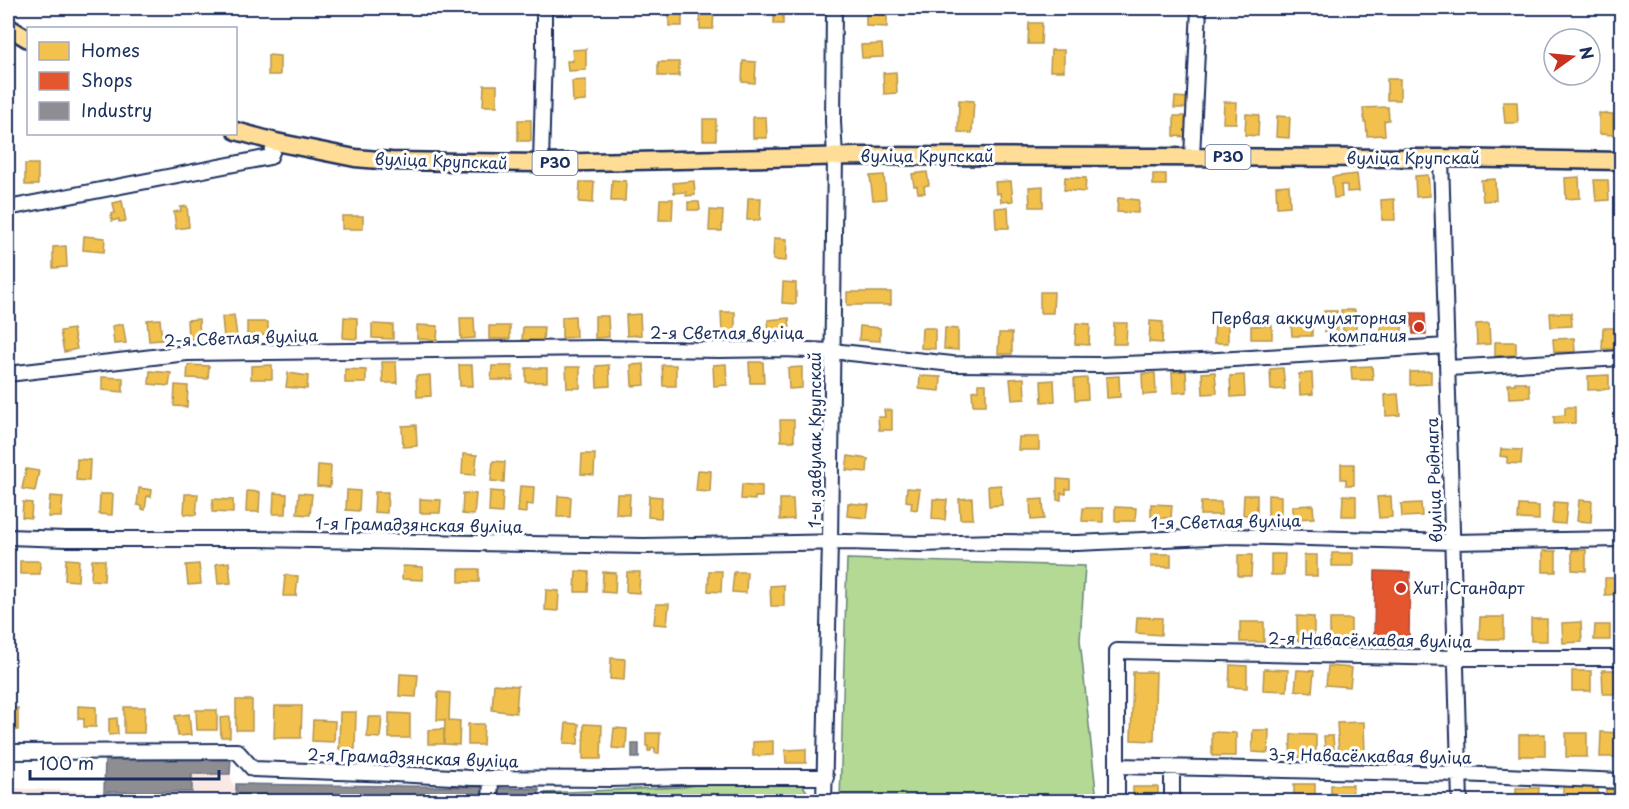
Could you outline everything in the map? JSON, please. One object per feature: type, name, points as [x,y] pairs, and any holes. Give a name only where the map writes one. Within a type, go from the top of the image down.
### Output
[{"type":"main road","points":[[8,27],[27,38]]},
{"type":"main road","name":"вуліца Крупскай","points":[[237,131],[276,142],[356,158],[379,160],[541,163],[835,156],[1441,158],[1622,161]]},
{"type":"street","points":[[541,163],[544,8]]},
{"type":"street","name":"1-ы завулак Крупскай","points":[[824,801],[835,156],[834,8]]},
{"type":"street","points":[[1192,157],[1199,8]]},
{"type":"street","points":[[8,207],[270,157],[276,142]]},
{"type":"street","name":"вуліца Рыднага","points":[[1441,158],[1460,801]]},
{"type":"street","name":"2-я Светлая вуліца","points":[[8,374],[187,353],[599,348],[832,351],[952,364],[1099,365],[1447,346]]},
{"type":"street","points":[[1448,368],[1622,358]]},
{"type":"street","name":"1-я Светлая вуліца","points":[[830,542],[1077,543],[1231,536],[1453,542],[1622,538]]},
{"type":"street","name":"1-я Грамадзянская вуліца","points":[[8,537],[644,546],[830,542]]},
{"type":"street","name":"2-я Навасёлкавая вуліца","points":[[1118,766],[1117,651],[1456,658],[1622,658]]},
{"type":"street","name":"2-я Грамадзянская вуліца","points":[[8,752],[237,751],[254,769],[491,778],[825,777]]},
{"type":"street","points":[[1117,801],[1118,766]]},
{"type":"street","name":"3-я Навасёлкавая вуліца","points":[[1118,766],[1460,774],[1622,781]]},
{"type":"street","points":[[1172,767],[1172,801]]},
{"type":"street","points":[[490,801],[491,778]]},
{"type":"shaded area","points":[[105,756],[231,756],[230,774],[235,791],[236,784],[487,787],[539,789],[539,802],[236,802],[236,799],[235,802],[8,802],[8,788],[104,792]]},
{"type":"green space","points":[[847,559],[1085,566],[1080,640],[1097,801],[840,801]]},
{"type":"green space","points":[[714,782],[802,784],[809,795],[808,802],[545,802],[545,793],[683,787]]},
{"type":"building: Homes","points":[[669,8],[682,8],[682,26],[669,26]]},
{"type":"building: Homes","points":[[700,8],[714,8],[713,29],[700,29]]},
{"type":"building: Homes","points":[[774,8],[796,8],[795,10],[783,10],[783,24],[774,24]]},
{"type":"building: Homes","points":[[1475,8],[1492,8],[1492,13],[1476,14]]},
{"type":"building: Homes","points":[[866,13],[887,13],[887,27],[866,26]]},
{"type":"building: Homes","points":[[1029,23],[1042,23],[1041,44],[1028,44]]},
{"type":"building: Homes","points":[[882,44],[883,57],[862,58],[861,45]]},
{"type":"building: Homes","points":[[586,49],[586,70],[568,71],[567,61],[573,61],[572,50]]},
{"type":"building: Homes","points":[[1051,50],[1064,50],[1064,71],[1050,71]]},
{"type":"building: Homes","points":[[268,55],[280,56],[280,75],[268,75]]},
{"type":"building: Homes","points":[[743,61],[756,62],[755,83],[742,82]]},
{"type":"building: Homes","points":[[658,62],[679,62],[679,76],[658,76]]},
{"type":"building: Homes","points":[[896,72],[897,93],[884,94],[883,73]]},
{"type":"building: Homes","points":[[1387,79],[1400,79],[1400,100],[1387,100]]},
{"type":"building: Homes","points":[[586,80],[586,101],[573,102],[572,81]]},
{"type":"building: Homes","points":[[484,85],[497,85],[497,106],[483,106]]},
{"type":"building: Homes","points":[[1175,97],[1189,98],[1188,108],[1174,108]]},
{"type":"building: Homes","points":[[959,100],[974,101],[972,133],[958,132]]},
{"type":"building: Homes","points":[[1224,102],[1237,102],[1236,123],[1223,123]]},
{"type":"building: Homes","points":[[1503,102],[1517,102],[1518,123],[1505,123]]},
{"type":"building: Homes","points":[[1388,107],[1389,120],[1384,121],[1385,135],[1367,136],[1363,108]]},
{"type":"building: Homes","points":[[1599,113],[1613,114],[1613,135],[1599,134]]},
{"type":"building: Homes","points":[[1246,114],[1259,115],[1258,136],[1245,135]]},
{"type":"building: Homes","points":[[1174,116],[1188,116],[1187,137],[1174,136]]},
{"type":"building: Homes","points":[[1277,116],[1290,117],[1289,138],[1276,137]]},
{"type":"building: Homes","points":[[753,117],[766,117],[767,138],[753,138]]},
{"type":"building: Homes","points":[[703,119],[716,119],[716,140],[703,140]]},
{"type":"building: Homes","points":[[518,120],[531,120],[531,141],[518,141]]},
{"type":"building: Homes","points":[[25,164],[38,164],[38,185],[25,185]]},
{"type":"building: Homes","points":[[927,172],[929,185],[924,186],[925,193],[918,193],[912,174]]},
{"type":"building: Homes","points":[[1153,174],[1166,174],[1166,185],[1153,185]]},
{"type":"building: Homes","points":[[1357,174],[1359,191],[1347,192],[1347,185],[1341,185],[1342,197],[1334,198],[1332,177]]},
{"type":"building: Homes","points":[[884,175],[886,199],[873,200],[870,176]]},
{"type":"building: Homes","points":[[1428,175],[1430,196],[1416,197],[1415,176]]},
{"type":"building: Homes","points":[[1065,177],[1086,178],[1085,192],[1064,190]]},
{"type":"building: Homes","points":[[1579,177],[1580,198],[1566,199],[1565,178]]},
{"type":"building: Homes","points":[[1495,179],[1496,200],[1483,201],[1481,180]]},
{"type":"building: Homes","points":[[612,180],[626,181],[625,201],[611,201]]},
{"type":"building: Homes","points":[[1594,180],[1608,180],[1609,200],[1596,201]]},
{"type":"building: Homes","points":[[694,181],[695,195],[686,196],[686,192],[674,193],[673,183]]},
{"type":"building: Homes","points":[[1011,181],[1013,201],[1001,202],[1000,193],[996,194],[995,182]]},
{"type":"building: Homes","points":[[580,182],[594,182],[593,203],[579,202]]},
{"type":"building: Homes","points":[[1289,185],[1290,206],[1277,207],[1276,186]]},
{"type":"building: Homes","points":[[1043,186],[1043,207],[1030,207],[1029,187]]},
{"type":"building: Homes","points":[[748,198],[761,198],[760,220],[747,220]]},
{"type":"building: Homes","points":[[1118,198],[1139,200],[1138,213],[1117,212]]},
{"type":"building: Homes","points":[[660,199],[673,199],[672,220],[659,220]]},
{"type":"building: Homes","points":[[1394,199],[1395,220],[1382,220],[1381,200]]},
{"type":"building: Homes","points":[[122,201],[126,221],[119,222],[119,219],[112,221],[111,214],[115,213],[113,203]]},
{"type":"building: Homes","points":[[688,202],[699,202],[700,210],[688,210]]},
{"type":"building: Homes","points":[[187,206],[189,227],[176,229],[174,212],[181,211],[180,207]]},
{"type":"building: Homes","points":[[1008,207],[1009,228],[996,228],[995,208]]},
{"type":"building: Homes","points":[[710,210],[723,211],[722,231],[709,231]]},
{"type":"building: Homes","points":[[342,216],[363,216],[363,229],[342,229]]},
{"type":"building: Homes","points":[[84,236],[105,238],[104,252],[83,250]]},
{"type":"building: Homes","points":[[774,238],[787,239],[786,261],[773,260]]},
{"type":"building: Homes","points":[[66,246],[67,267],[53,268],[53,247]]},
{"type":"building: Homes","points":[[783,282],[796,283],[796,304],[782,303]]},
{"type":"building: Homes","points":[[847,292],[891,292],[891,305],[847,305]]},
{"type":"building: Homes","points":[[1040,292],[1054,292],[1053,313],[1040,313]]},
{"type":"building: Homes","points":[[1341,310],[1355,310],[1356,331],[1343,331]]},
{"type":"building: Homes","points":[[1324,311],[1337,311],[1338,332],[1325,332]]},
{"type":"building: Homes","points":[[721,312],[735,312],[735,333],[722,333]]},
{"type":"building: Homes","points":[[1550,313],[1571,313],[1572,326],[1551,327]]},
{"type":"building: Homes","points":[[640,314],[641,335],[627,336],[626,315]]},
{"type":"building: Homes","points":[[234,315],[237,336],[224,338],[222,317]]},
{"type":"building: Homes","points":[[575,316],[576,337],[562,338],[562,317]]},
{"type":"building: Homes","points":[[595,316],[608,316],[609,337],[595,338]]},
{"type":"building: Homes","points":[[344,317],[357,318],[357,339],[343,338]]},
{"type":"building: Homes","points":[[460,318],[474,318],[475,338],[461,339]]},
{"type":"building: Homes","points":[[789,318],[790,331],[769,333],[768,320]]},
{"type":"building: Homes","points":[[160,319],[162,340],[149,341],[147,320]]},
{"type":"building: Homes","points":[[199,319],[200,338],[188,339],[187,320]]},
{"type":"building: Homes","points":[[1402,320],[1402,334],[1381,334],[1381,321]]},
{"type":"building: Homes","points":[[1150,321],[1163,322],[1162,343],[1149,342]]},
{"type":"building: Homes","points":[[247,322],[268,322],[268,335],[247,335]]},
{"type":"building: Homes","points":[[1215,322],[1228,322],[1228,343],[1214,343]]},
{"type":"building: Homes","points":[[1312,322],[1312,336],[1292,336],[1291,323]]},
{"type":"building: Homes","points":[[1076,323],[1090,324],[1089,345],[1075,344]]},
{"type":"building: Homes","points":[[1114,323],[1127,323],[1126,344],[1113,344]]},
{"type":"building: Homes","points":[[1489,323],[1490,344],[1477,345],[1476,324]]},
{"type":"building: Homes","points":[[123,324],[126,343],[114,344],[112,326]]},
{"type":"building: Homes","points":[[372,324],[393,325],[393,339],[372,338]]},
{"type":"building: Homes","points":[[417,325],[438,326],[437,340],[417,339]]},
{"type":"building: Homes","points":[[1272,325],[1272,339],[1251,339],[1251,326]]},
{"type":"building: Homes","points":[[489,326],[510,326],[510,339],[489,339]]},
{"type":"building: Homes","points":[[860,326],[880,328],[880,341],[859,340]]},
{"type":"building: Homes","points":[[523,327],[544,327],[543,341],[522,340]]},
{"type":"building: Homes","points":[[922,328],[935,328],[935,349],[921,348]]},
{"type":"building: Homes","points":[[945,328],[958,329],[958,350],[944,349]]},
{"type":"building: Homes","points":[[1603,328],[1616,328],[1615,349],[1602,349]]},
{"type":"building: Homes","points":[[73,329],[77,349],[64,352],[60,331]]},
{"type":"building: Homes","points":[[999,333],[1012,333],[1012,354],[998,354]]},
{"type":"building: Homes","points":[[1574,338],[1575,352],[1554,352],[1553,339]]},
{"type":"building: Homes","points":[[1495,342],[1516,342],[1516,355],[1495,356]]},
{"type":"building: Homes","points":[[382,362],[396,362],[397,383],[383,383]]},
{"type":"building: Homes","points":[[749,362],[763,362],[764,383],[750,383]]},
{"type":"building: Homes","points":[[644,364],[645,385],[632,386],[631,365]]},
{"type":"building: Homes","points":[[726,364],[727,385],[714,386],[713,365]]},
{"type":"building: Homes","points":[[188,365],[209,366],[208,379],[187,378]]},
{"type":"building: Homes","points":[[272,365],[272,379],[251,379],[251,366]]},
{"type":"building: Homes","points":[[459,365],[472,365],[473,386],[460,386]]},
{"type":"building: Homes","points":[[609,365],[610,386],[597,387],[596,366]]},
{"type":"building: Homes","points":[[662,365],[676,365],[676,386],[663,386]]},
{"type":"building: Homes","points":[[492,366],[512,366],[513,380],[491,380]]},
{"type":"building: Homes","points":[[1372,366],[1373,380],[1352,380],[1351,367]]},
{"type":"building: Homes","points":[[566,367],[580,367],[580,388],[567,388]]},
{"type":"building: Homes","points":[[802,367],[802,388],[789,389],[788,368]]},
{"type":"building: Homes","points":[[526,368],[547,368],[547,382],[526,382]]},
{"type":"building: Homes","points":[[1283,368],[1285,389],[1271,390],[1270,369]]},
{"type":"building: Homes","points":[[345,369],[366,370],[366,383],[345,383]]},
{"type":"building: Homes","points":[[150,371],[171,373],[169,386],[149,384]]},
{"type":"building: Homes","points":[[1186,371],[1187,392],[1173,393],[1172,372]]},
{"type":"building: Homes","points":[[1431,371],[1431,384],[1410,385],[1410,372]]},
{"type":"building: Homes","points":[[1215,372],[1217,393],[1203,394],[1202,373]]},
{"type":"building: Homes","points":[[288,373],[308,376],[307,389],[286,387]]},
{"type":"building: Homes","points":[[1155,373],[1156,394],[1143,395],[1142,374]]},
{"type":"building: Homes","points":[[1312,373],[1313,394],[1300,395],[1299,374]]},
{"type":"building: Homes","points":[[430,375],[431,396],[417,397],[416,376]]},
{"type":"building: Homes","points":[[1244,375],[1245,396],[1231,397],[1230,376]]},
{"type":"building: Homes","points":[[1609,375],[1609,389],[1588,390],[1588,376]]},
{"type":"building: Homes","points":[[920,376],[941,377],[940,391],[919,389]]},
{"type":"building: Homes","points":[[1119,376],[1120,397],[1107,398],[1106,377]]},
{"type":"building: Homes","points":[[102,377],[123,378],[123,392],[102,390]]},
{"type":"building: Homes","points":[[1024,378],[1025,399],[1012,400],[1010,379]]},
{"type":"building: Homes","points":[[1087,378],[1088,399],[1075,400],[1074,379]]},
{"type":"building: Homes","points":[[1054,380],[1055,401],[1042,402],[1041,381]]},
{"type":"building: Homes","points":[[1515,382],[1529,384],[1530,397],[1509,398],[1508,384],[1515,384]]},
{"type":"building: Homes","points":[[978,384],[986,384],[986,405],[973,405],[972,391],[978,390]]},
{"type":"building: Homes","points":[[175,385],[188,386],[187,407],[174,406]]},
{"type":"building: Homes","points":[[1398,394],[1400,415],[1386,416],[1385,395]]},
{"type":"building: Homes","points":[[1565,407],[1575,407],[1575,423],[1554,424],[1554,416],[1565,415]]},
{"type":"building: Homes","points":[[884,410],[892,410],[892,430],[879,430],[878,417],[885,417]]},
{"type":"building: Homes","points":[[780,420],[794,420],[794,441],[781,441]]},
{"type":"building: Homes","points":[[416,425],[417,446],[403,447],[402,426]]},
{"type":"building: Homes","points":[[1019,437],[1039,437],[1039,450],[1018,450]]},
{"type":"building: Homes","points":[[1501,449],[1522,450],[1521,464],[1507,463],[1507,457],[1500,456]]},
{"type":"building: Homes","points":[[463,454],[477,455],[475,475],[462,474]]},
{"type":"building: Homes","points":[[582,454],[595,454],[594,475],[581,474]]},
{"type":"building: Homes","points":[[848,456],[868,459],[867,472],[846,470]]},
{"type":"building: Homes","points":[[77,459],[90,460],[89,481],[76,480]]},
{"type":"building: Homes","points":[[493,461],[505,462],[504,482],[491,481]]},
{"type":"building: Homes","points":[[1341,464],[1354,464],[1354,485],[1346,485],[1346,479],[1341,479]]},
{"type":"building: Homes","points":[[318,465],[331,466],[330,487],[317,486]]},
{"type":"building: Homes","points":[[26,469],[39,471],[35,491],[22,489]]},
{"type":"building: Homes","points":[[698,470],[711,471],[710,492],[696,491]]},
{"type":"building: Homes","points":[[1057,479],[1070,480],[1070,489],[1066,489],[1066,494],[1061,493],[1061,500],[1057,500]]},
{"type":"building: Homes","points":[[742,484],[762,486],[762,497],[755,497],[755,500],[741,499]]},
{"type":"building: Homes","points":[[1001,485],[1002,505],[989,506],[988,486]]},
{"type":"building: Homes","points":[[520,486],[534,487],[533,505],[526,504],[526,513],[518,512]]},
{"type":"building: Homes","points":[[139,488],[152,490],[151,497],[147,496],[145,510],[142,506],[137,505]]},
{"type":"building: Homes","points":[[907,488],[920,489],[917,510],[911,509],[912,502],[906,501]]},
{"type":"building: Homes","points":[[347,490],[360,491],[359,511],[346,510]]},
{"type":"building: Homes","points":[[247,491],[260,492],[259,512],[246,512]]},
{"type":"building: Homes","points":[[490,491],[503,492],[502,513],[489,512]]},
{"type":"building: Homes","points":[[375,492],[388,492],[387,513],[374,512]]},
{"type":"building: Homes","points":[[274,493],[287,494],[286,514],[273,514]]},
{"type":"building: Homes","points":[[299,493],[312,494],[310,515],[297,514]]},
{"type":"building: Homes","points":[[463,493],[476,494],[474,515],[462,514]]},
{"type":"building: Homes","points":[[100,494],[113,494],[112,515],[99,514]]},
{"type":"building: Homes","points":[[185,494],[198,494],[196,515],[184,514]]},
{"type":"building: Homes","points":[[617,494],[630,494],[629,515],[616,514]]},
{"type":"building: Homes","points":[[1244,495],[1257,495],[1257,515],[1243,515]]},
{"type":"building: Homes","points":[[1268,495],[1281,496],[1281,516],[1268,516]]},
{"type":"building: Homes","points":[[1343,495],[1356,496],[1356,516],[1342,516]]},
{"type":"building: Homes","points":[[50,496],[63,497],[61,517],[48,517]]},
{"type":"building: Homes","points":[[558,496],[571,497],[570,517],[557,517]]},
{"type":"building: Homes","points":[[649,496],[662,497],[661,518],[648,517]]},
{"type":"building: Homes","points":[[1391,496],[1392,517],[1379,518],[1377,497]]},
{"type":"building: Homes","points":[[972,498],[973,519],[960,519],[959,499]]},
{"type":"building: Homes","points":[[213,499],[233,500],[233,513],[212,512]]},
{"type":"building: Homes","points":[[420,499],[441,500],[440,513],[420,513]]},
{"type":"building: Homes","points":[[780,499],[793,499],[794,519],[780,520]]},
{"type":"building: Homes","points":[[933,499],[947,500],[945,520],[932,519]]},
{"type":"building: Homes","points":[[1043,499],[1044,519],[1031,520],[1030,500]]},
{"type":"building: Homes","points":[[1579,500],[1592,501],[1591,522],[1577,521]]},
{"type":"building: Homes","points":[[23,502],[32,503],[31,518],[22,517]]},
{"type":"building: Homes","points":[[1201,502],[1221,502],[1221,515],[1200,515]]},
{"type":"building: Homes","points":[[1554,502],[1567,503],[1565,524],[1552,523]]},
{"type":"building: Homes","points":[[848,503],[869,505],[867,518],[847,516]]},
{"type":"building: Homes","points":[[1421,503],[1422,516],[1402,517],[1401,504]]},
{"type":"building: Homes","points":[[1151,504],[1172,505],[1171,518],[1151,518]]},
{"type":"building: Homes","points":[[1313,505],[1314,518],[1293,519],[1293,506]]},
{"type":"building: Homes","points":[[1519,505],[1539,506],[1539,520],[1518,519]]},
{"type":"building: Homes","points":[[1115,507],[1136,508],[1135,521],[1115,521]]},
{"type":"building: Homes","points":[[1083,508],[1103,508],[1103,522],[1082,521]]},
{"type":"building: Homes","points":[[1572,550],[1586,550],[1586,571],[1572,570]]},
{"type":"building: Homes","points":[[1543,551],[1556,551],[1556,572],[1543,572]]},
{"type":"building: Homes","points":[[1332,553],[1353,553],[1353,566],[1332,566]]},
{"type":"building: Homes","points":[[1151,554],[1171,554],[1171,567],[1151,567]]},
{"type":"building: Homes","points":[[1271,554],[1285,554],[1284,575],[1271,575]]},
{"type":"building: Homes","points":[[1238,555],[1252,555],[1251,576],[1238,576]]},
{"type":"building: Homes","points":[[1304,555],[1317,555],[1317,576],[1304,576]]},
{"type":"building: Homes","points":[[66,559],[79,560],[78,581],[65,580]]},
{"type":"building: Homes","points":[[92,560],[105,560],[104,581],[91,580]]},
{"type":"building: Homes","points":[[20,561],[40,561],[40,574],[20,574]]},
{"type":"building: Homes","points":[[229,562],[231,583],[218,584],[216,564]]},
{"type":"building: Homes","points":[[199,564],[201,584],[188,585],[186,565]]},
{"type":"building: Homes","points":[[403,566],[423,567],[423,580],[402,579]]},
{"type":"building: Homes","points":[[459,569],[479,569],[479,582],[459,582]]},
{"type":"building: Homes","points":[[576,571],[589,572],[588,592],[575,592]]},
{"type":"building: Homes","points":[[709,571],[722,571],[721,592],[708,591]]},
{"type":"building: Homes","points":[[603,572],[616,573],[615,593],[602,592]]},
{"type":"building: Homes","points":[[627,572],[640,572],[639,593],[626,592]]},
{"type":"building: Homes","points":[[734,572],[747,572],[746,593],[732,592]]},
{"type":"building: Homes","points":[[285,575],[298,576],[296,596],[283,596]]},
{"type":"building: Homes","points":[[1605,578],[1616,578],[1616,584],[1622,584],[1622,594],[1605,595]]},
{"type":"building: Homes","points":[[784,585],[784,606],[771,606],[770,586]]},
{"type":"building: Homes","points":[[546,590],[559,591],[558,611],[545,610]]},
{"type":"building: Homes","points":[[656,604],[669,604],[667,625],[654,624]]},
{"type":"building: Homes","points":[[1297,616],[1314,617],[1314,641],[1297,641]]},
{"type":"building: Homes","points":[[1137,617],[1162,618],[1161,635],[1136,633]]},
{"type":"building: Homes","points":[[1480,617],[1504,617],[1504,639],[1479,639]]},
{"type":"building: Homes","points":[[1330,619],[1351,619],[1351,644],[1330,644]]},
{"type":"building: Homes","points":[[1531,619],[1547,619],[1547,641],[1531,641]]},
{"type":"building: Homes","points":[[1240,622],[1264,622],[1264,642],[1240,642]]},
{"type":"building: Homes","points":[[1581,622],[1582,642],[1563,643],[1562,623]]},
{"type":"building: Homes","points":[[1595,625],[1610,625],[1610,640],[1594,640]]},
{"type":"building: Homes","points":[[611,658],[625,659],[624,680],[610,679]]},
{"type":"building: Homes","points":[[1230,665],[1247,666],[1247,688],[1229,687]]},
{"type":"building: Homes","points":[[1328,666],[1352,668],[1350,687],[1326,685]]},
{"type":"building: Homes","points":[[1264,669],[1288,670],[1287,691],[1263,690]]},
{"type":"building: Homes","points":[[1297,670],[1314,671],[1312,692],[1295,690]]},
{"type":"building: Homes","points":[[1602,670],[1622,670],[1622,694],[1603,694]]},
{"type":"building: Homes","points":[[1572,671],[1591,671],[1591,691],[1572,691]]},
{"type":"building: Homes","points":[[1133,672],[1156,672],[1154,741],[1131,740]]},
{"type":"building: Homes","points":[[400,674],[418,675],[416,697],[399,696]]},
{"type":"building: Homes","points":[[494,684],[518,686],[516,713],[492,710]]},
{"type":"building: Homes","points":[[438,692],[450,693],[449,720],[460,721],[459,745],[444,744],[445,720],[437,720]]},
{"type":"building: Homes","points":[[236,700],[252,700],[252,730],[236,730]]},
{"type":"building: Homes","points":[[78,706],[96,707],[96,727],[84,727],[84,719],[78,719]]},
{"type":"building: Homes","points":[[275,706],[302,706],[301,738],[274,738]]},
{"type":"building: Homes","points":[[124,707],[145,707],[144,733],[124,733]]},
{"type":"building: Homes","points":[[8,708],[18,708],[18,730],[8,730]]},
{"type":"building: Homes","points":[[196,710],[217,710],[217,730],[197,730]]},
{"type":"building: Homes","points":[[340,712],[356,712],[355,749],[339,749]]},
{"type":"building: Homes","points":[[389,713],[410,714],[410,738],[389,738]]},
{"type":"building: Homes","points":[[189,714],[191,735],[178,736],[175,716]]},
{"type":"building: Homes","points":[[230,717],[230,737],[221,737],[220,718]]},
{"type":"building: Homes","points":[[368,717],[382,717],[380,738],[367,737]]},
{"type":"building: Homes","points":[[117,718],[118,734],[109,735],[109,719]]},
{"type":"building: Homes","points":[[313,720],[335,721],[334,742],[312,741]]},
{"type":"building: Homes","points":[[1364,722],[1365,755],[1339,756],[1337,723]]},
{"type":"building: Homes","points":[[566,723],[579,724],[578,744],[564,743]]},
{"type":"building: Homes","points":[[468,724],[484,724],[483,745],[468,745]]},
{"type":"building: Homes","points":[[584,724],[602,725],[601,759],[583,759]]},
{"type":"building: Homes","points":[[614,728],[627,729],[626,749],[612,748]]},
{"type":"building: Homes","points":[[444,729],[444,744],[428,744],[428,730]]},
{"type":"building: Homes","points":[[1253,730],[1269,730],[1268,753],[1252,752]]},
{"type":"building: Homes","points":[[1212,732],[1236,733],[1236,756],[1212,756]]},
{"type":"building: Homes","points":[[1601,732],[1621,733],[1620,757],[1600,757]]},
{"type":"building: Homes","points":[[646,733],[660,733],[659,753],[655,753],[655,748],[648,751]]},
{"type":"building: Homes","points":[[1566,733],[1587,733],[1587,757],[1566,757]]},
{"type":"building: Homes","points":[[1291,734],[1316,735],[1316,758],[1290,757]]},
{"type":"building: Homes","points":[[1545,734],[1545,756],[1519,756],[1519,735]]},
{"type":"building: Homes","points":[[1324,736],[1333,736],[1334,749],[1325,750]]},
{"type":"building: Homes","points":[[773,741],[773,755],[753,756],[753,742]]},
{"type":"building: Homes","points":[[806,749],[806,763],[786,763],[785,750]]},
{"type":"building: Homes","points":[[1294,784],[1315,784],[1315,802],[1294,802]]},
{"type":"building: Homes","points":[[1598,784],[1598,802],[1563,802],[1563,785]]},
{"type":"building: Homes","points":[[1331,785],[1353,785],[1352,800],[1331,800]]},
{"type":"building: Homes","points":[[1133,787],[1158,787],[1158,802],[1133,802]]},
{"type":"building: Homes","points":[[1516,788],[1539,788],[1538,802],[1516,802]]},
{"type":"building: Homes","points":[[1606,789],[1622,789],[1622,802],[1605,802]]},
{"type":"building: Shops","name":"Первая аккумуляторная компания","points":[[1411,313],[1425,313],[1426,334],[1413,334]]},
{"type":"building: Shops","points":[[1375,571],[1410,572],[1409,639],[1374,638]]},
{"type":"building: Industry","points":[[632,744],[639,744],[639,758],[632,758]]},
{"type":"building: Industry","points":[[105,756],[231,756],[230,774],[192,774],[192,792],[104,792]]},
{"type":"building: Industry","points":[[236,784],[487,787],[487,801],[236,802]]},
{"type":"building: Industry","points":[[495,788],[539,789],[539,802],[495,801]]},
{"type":"place","name":"Первая аккумуляторная компания","points":[[1419,327]]},
{"type":"place","name":"Хит! Стандарт","points":[[1401,588]]}]
